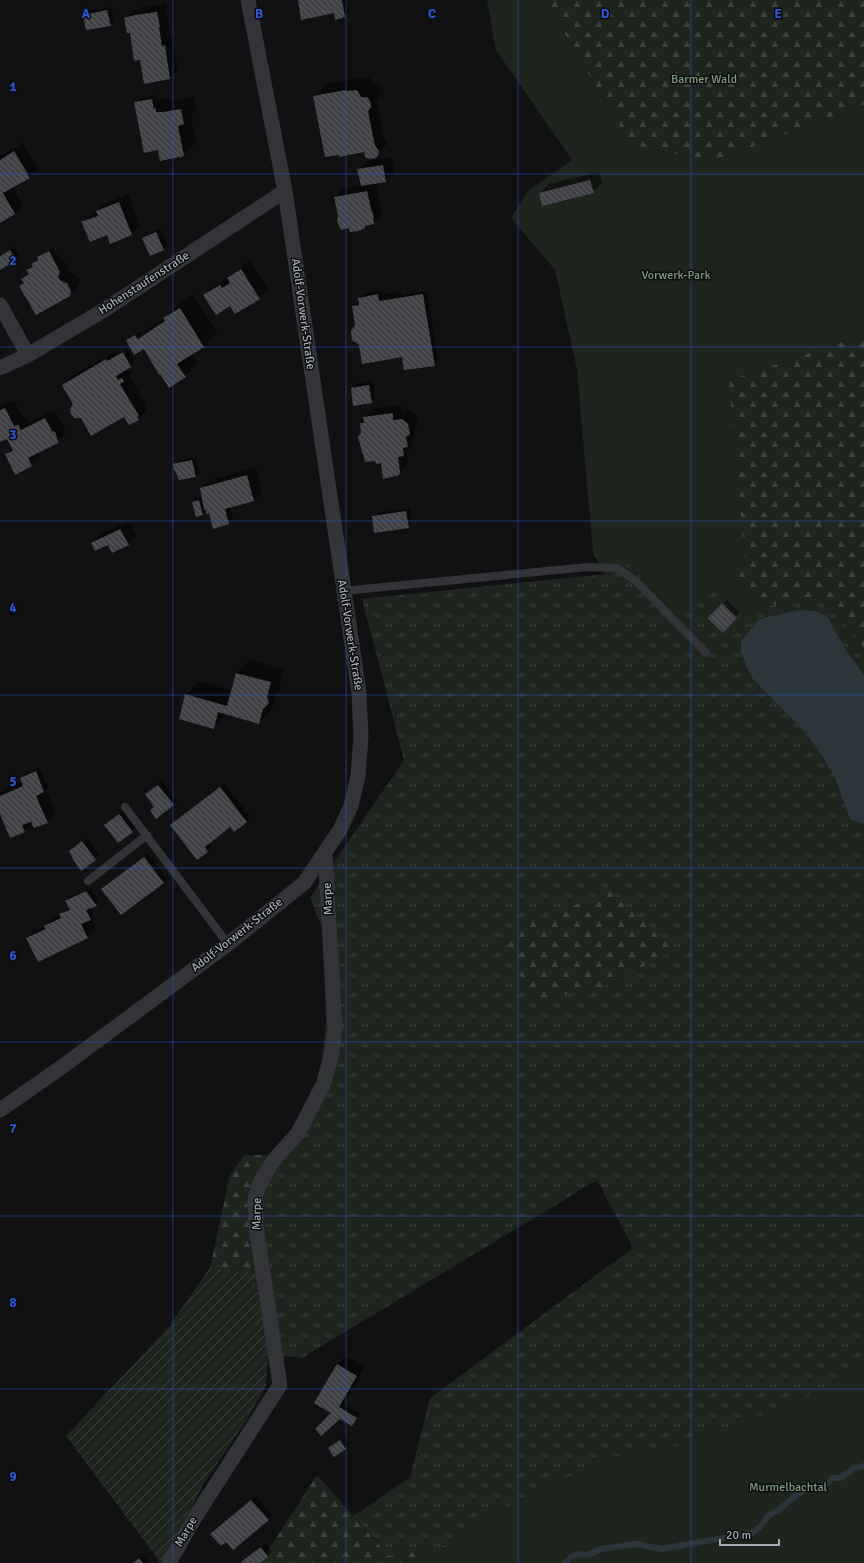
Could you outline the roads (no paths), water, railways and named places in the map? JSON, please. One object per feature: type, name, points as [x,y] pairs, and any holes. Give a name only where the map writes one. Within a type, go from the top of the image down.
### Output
[{"type":"street","name":"Adolf-Vorwerk-Straße","points":[[0,1110],[59,1069],[228,944],[304,883],[340,830],[351,806],[358,776],[361,736],[359,692],[285,191],[248,0]]},
{"type":"street","name":"Hohenstaufenstraße","points":[[0,368],[28,355],[104,310],[285,191]]},
{"type":"street","points":[[0,305],[28,355]]},
{"type":"street","name":"Marpe","points":[[169,1563],[197,1514],[280,1385],[256,1226],[255,1200],[259,1185],[273,1161],[298,1133],[323,1085],[331,1057],[335,1029],[325,852]]},
{"type":"lane","points":[[343,591],[588,567],[617,568],[637,582],[706,653]]},
{"type":"lane","points":[[125,807],[228,944]]},
{"type":"lane","points":[[88,880],[147,835]]},
{"type":"waterway","points":[[565,1563],[571,1557],[579,1554],[588,1555],[601,1549],[636,1544],[661,1549],[752,1533],[760,1527],[769,1515],[778,1511],[795,1496],[807,1489],[816,1489],[828,1483],[833,1478],[840,1478],[854,1468],[864,1466]]},
{"type":"park label","name":"Barmer Wald","points":[[704,79]]},
{"type":"park label","name":"Vorwerk-Park","points":[[676,275]]},
{"type":"park label","name":"Murmelbachtal","points":[[788,1487]]}]
